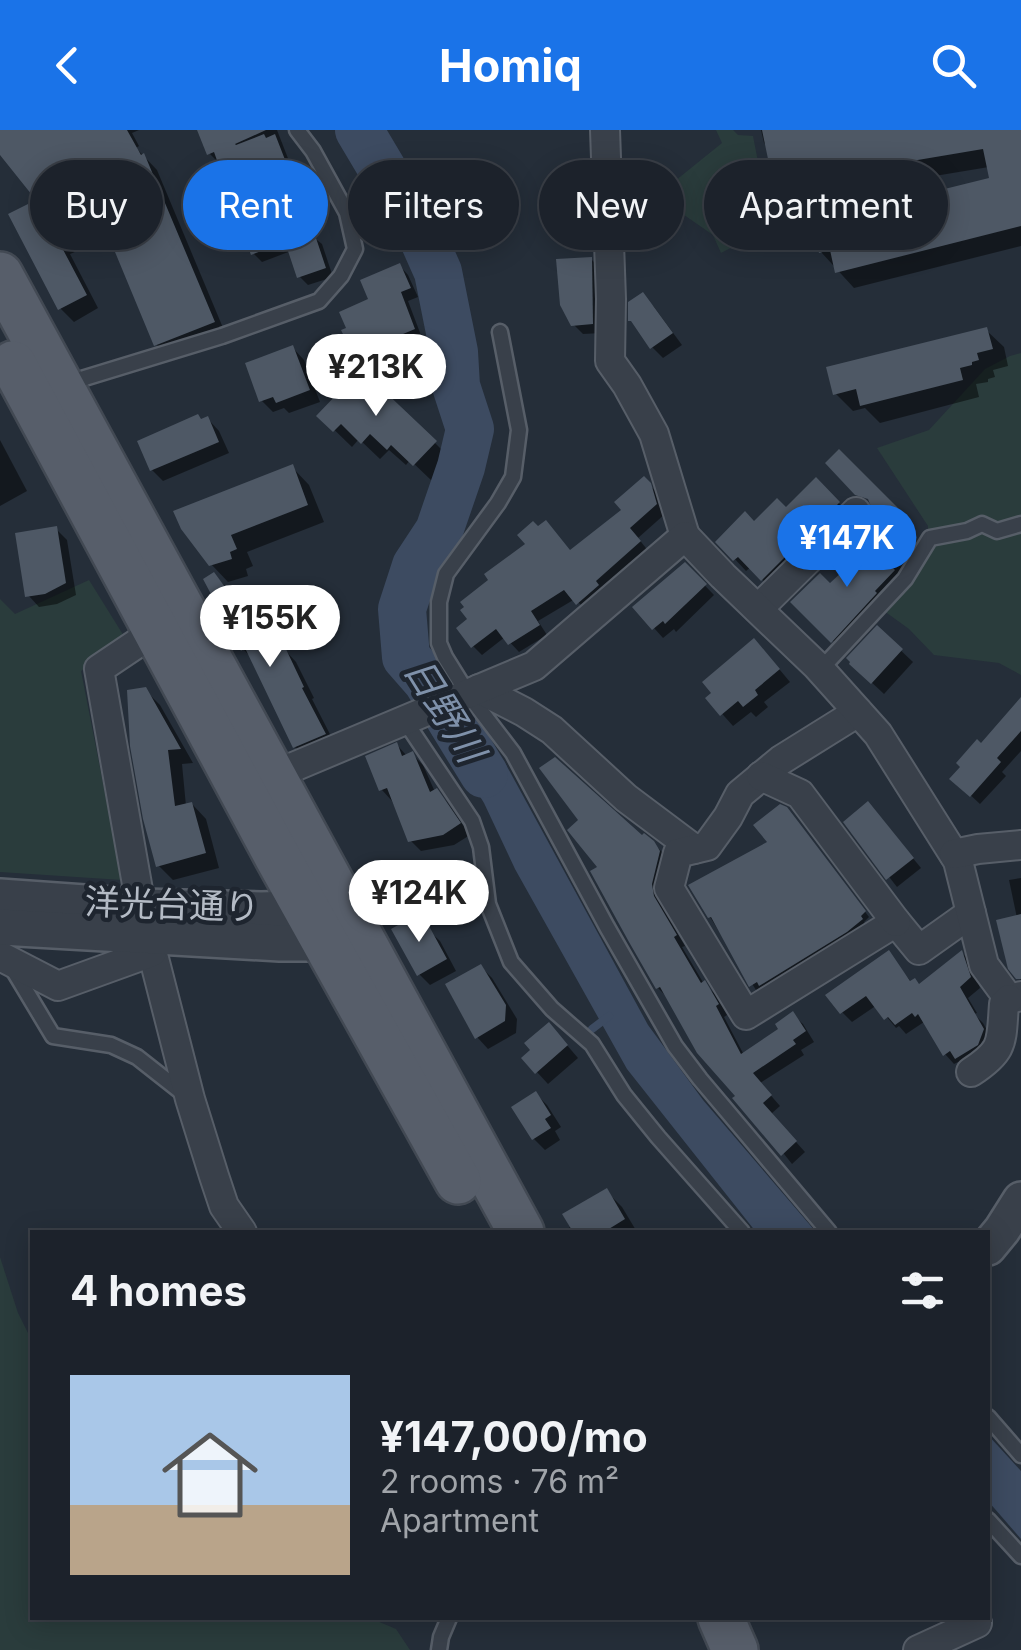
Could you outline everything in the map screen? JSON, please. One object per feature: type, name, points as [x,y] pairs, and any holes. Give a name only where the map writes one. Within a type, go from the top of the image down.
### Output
[{"type":"main road","points":[[0,275],[272,776],[326,920],[486,1230]]},
{"type":"main road","points":[[0,340],[157,630],[326,920],[520,1230]]},
{"type":"main road","points":[[696,1620],[708,1650]]},
{"type":"main road","points":[[721,1620],[734,1650]]},
{"type":"street","points":[[605,130],[610,360],[654,434],[685,536],[820,670],[878,734],[958,861],[984,965],[1015,997],[1004,1004],[1001,1045],[971,1072]]},
{"type":"street","points":[[758,609],[856,512]]},
{"type":"street","points":[[272,776],[534,666],[685,536]]},
{"type":"street","points":[[157,630],[99,669],[147,931],[190,1098],[224,1206],[241,1230]]},
{"type":"street","points":[[469,693],[524,712],[552,730],[626,798],[694,849]]},
{"type":"street","points":[[858,712],[781,760],[740,794],[708,846],[678,854],[669,888],[746,1014],[896,922]]},
{"type":"street","points":[[762,776],[800,794],[919,950],[971,913]]},
{"type":"street","points":[[954,854],[1021,845]]},
{"type":"street","name":"洋光台通り","points":[[0,897],[147,931],[326,920]]},
{"type":"street","points":[[2,947],[147,931]]},
{"type":"street","points":[[2,947],[58,986],[147,931]]},
{"type":"street","points":[[1003,1236],[1021,1200]]},
{"type":"street","points":[[918,1650],[977,1624],[975,1620]]},
{"type":"lane","points":[[60,385],[319,302],[341,276],[355,249],[347,213],[297,130]]},
{"type":"lane","points":[[500,332],[519,430],[513,477],[498,504],[446,574],[439,602],[439,642],[469,693],[514,753],[675,1046],[827,1230]]},
{"type":"lane","points":[[820,670],[905,579],[930,538],[966,532],[982,524],[997,531],[1021,524]]},
{"type":"lane","points":[[409,719],[472,821],[481,848],[488,904],[511,962],[552,1009],[592,1044],[624,1095],[740,1230]]},
{"type":"lane","points":[[2,947],[53,1036],[110,1045],[137,1056],[190,1098]]},
{"type":"lane","points":[[990,1418],[1021,1455]]},
{"type":"lane","points":[[990,1522],[1021,1556]]},
{"type":"lane","points":[[439,1650],[448,1620]]},
{"type":"shaded area","points":[[716,130],[753,136],[758,160],[704,160],[704,229],[684,215],[684,174],[722,143]]},
{"type":"shaded area","points":[[1021,353],[1021,675],[999,663],[934,655],[909,629],[880,608],[928,538],[928,526],[877,448],[929,430],[985,369]]},
{"type":"shaded area","points":[[89,580],[127,641],[81,671],[122,880],[0,872],[0,599],[15,614]]},
{"type":"shaded area","points":[[0,1257],[30,1337],[30,1620],[375,1620],[396,1629],[410,1650],[0,1650]]},
{"type":"water","points":[[465,711],[504,761],[648,1025],[703,1100],[814,1230],[754,1230],[627,1069],[515,869],[484,803],[436,724]]},
{"type":"water","points":[[990,1437],[1021,1471],[1021,1539],[990,1503]]},
{"type":"building","points":[[0,130],[127,130],[147,160],[30,160],[30,192],[0,155]]},
{"type":"building","points":[[197,130],[266,130],[235,144],[275,134],[285,160],[217,160],[214,152],[207,155]]},
{"type":"building","points":[[762,130],[1021,130],[1021,226],[948,244],[948,188],[989,178],[983,149],[918,160],[768,160]]},
{"type":"building","points":[[163,198],[215,322],[154,346],[114,250],[163,250]]},
{"type":"building","points":[[30,203],[30,250],[63,250],[87,295],[58,310],[8,214]]},
{"type":"building","points":[[288,250],[320,250],[326,268],[297,278]]},
{"type":"building","points":[[830,250],[926,250],[835,273]]},
{"type":"building","points":[[592,257],[593,324],[571,326],[560,305],[556,259]]},
{"type":"building","points":[[400,263],[411,288],[401,292],[415,329],[353,355],[341,330],[346,328],[339,312],[368,299],[360,280]]},
{"type":"building","points":[[643,292],[673,333],[650,349],[628,321],[628,302]]},
{"type":"building","points":[[987,327],[993,349],[977,353],[979,360],[960,368],[963,380],[860,406],[856,389],[833,395],[826,367]]},
{"type":"building","points":[[293,345],[310,390],[276,403],[273,397],[259,402],[245,363]]},
{"type":"building","points":[[361,369],[437,441],[413,466],[391,445],[387,450],[370,434],[361,444],[341,424],[333,432],[316,416]]},
{"type":"building","points":[[198,414],[201,419],[208,416],[219,442],[150,471],[137,441]]},
{"type":"building","points":[[839,449],[910,520],[895,534],[873,512],[868,499],[855,495],[825,463]]},
{"type":"building","points":[[293,464],[308,505],[231,535],[237,549],[230,552],[232,559],[209,566],[181,529],[173,511]]},
{"type":"building","points":[[644,476],[651,483],[657,504],[630,528],[641,541],[596,581],[599,585],[576,605],[564,590],[531,611],[540,625],[508,645],[496,629],[471,648],[456,628],[467,619],[460,610],[464,607],[460,602],[488,580],[484,574],[525,544],[517,535],[533,521],[538,526],[546,520],[570,550],[621,510],[614,502]]},
{"type":"building","points":[[816,477],[840,502],[826,516],[821,511],[782,550],[787,555],[761,581],[738,557],[733,561],[715,542],[745,511],[754,521],[777,498],[786,507]]},
{"type":"building","points":[[57,526],[66,583],[45,594],[25,597],[15,533]]},
{"type":"building","points":[[882,535],[903,557],[892,567],[895,570],[877,593],[831,643],[790,602],[820,573],[830,583]]},
{"type":"building","points":[[685,562],[707,584],[665,624],[663,621],[652,630],[632,607]]},
{"type":"building","points":[[214,572],[273,653],[285,647],[326,734],[293,748],[245,648],[241,651],[203,579]]},
{"type":"building","points":[[877,625],[903,649],[871,684],[846,658]]},
{"type":"building","points":[[754,638],[780,669],[755,690],[758,695],[743,707],[738,701],[720,716],[705,698],[711,693],[702,682]]},
{"type":"building","points":[[146,687],[181,749],[168,750],[175,806],[192,802],[206,853],[156,867],[130,746],[127,690]]},
{"type":"building","points":[[1021,697],[1021,731],[997,758],[1001,762],[970,797],[949,779],[960,767],[956,763],[977,739],[981,743]]},
{"type":"building","points":[[397,742],[402,756],[413,751],[430,792],[437,788],[461,823],[443,835],[408,842],[387,788],[379,791],[365,756]]},
{"type":"building","points":[[555,757],[642,835],[654,841],[660,851],[652,884],[654,896],[701,983],[705,980],[719,1004],[716,1006],[741,1054],[778,1029],[775,1024],[793,1011],[806,1031],[793,1040],[796,1044],[753,1073],[772,1095],[763,1103],[797,1141],[781,1156],[697,1053],[629,942],[590,871],[597,867],[567,830],[578,820],[539,768]]},
{"type":"building","points":[[868,801],[914,858],[886,880],[843,822]]},
{"type":"building","points":[[780,804],[787,807],[866,911],[863,919],[847,932],[759,986],[757,982],[749,987],[711,917],[708,918],[688,885],[767,842],[753,825]]},
{"type":"building","points":[[1021,914],[1021,979],[1016,979],[1008,969],[996,920]]},
{"type":"building","points":[[416,915],[424,929],[429,926],[447,959],[417,976],[391,929]]},
{"type":"building","points":[[889,950],[910,981],[915,978],[919,984],[962,950],[971,977],[960,987],[984,1029],[978,1045],[955,1059],[950,1051],[943,1056],[918,1014],[915,1017],[912,1013],[895,1025],[888,1017],[884,1020],[866,996],[840,1014],[825,995]]},
{"type":"building","points":[[481,964],[506,1005],[505,1021],[475,1039],[445,984]]},
{"type":"building","points":[[549,1022],[568,1045],[535,1074],[521,1058],[530,1050],[524,1043]]},
{"type":"building","points":[[536,1091],[551,1115],[545,1119],[551,1128],[532,1140],[511,1107]]},
{"type":"building","points":[[607,1188],[625,1219],[607,1230],[572,1230],[562,1214]]},
{"type":"waterway","name":"日野川","points":[[359,130],[422,236],[438,272],[454,352],[456,386],[470,429],[439,531],[416,566],[402,609],[406,657],[427,681],[484,774]]},
{"type":"waterway","points":[[592,1029],[609,1016]]}]
